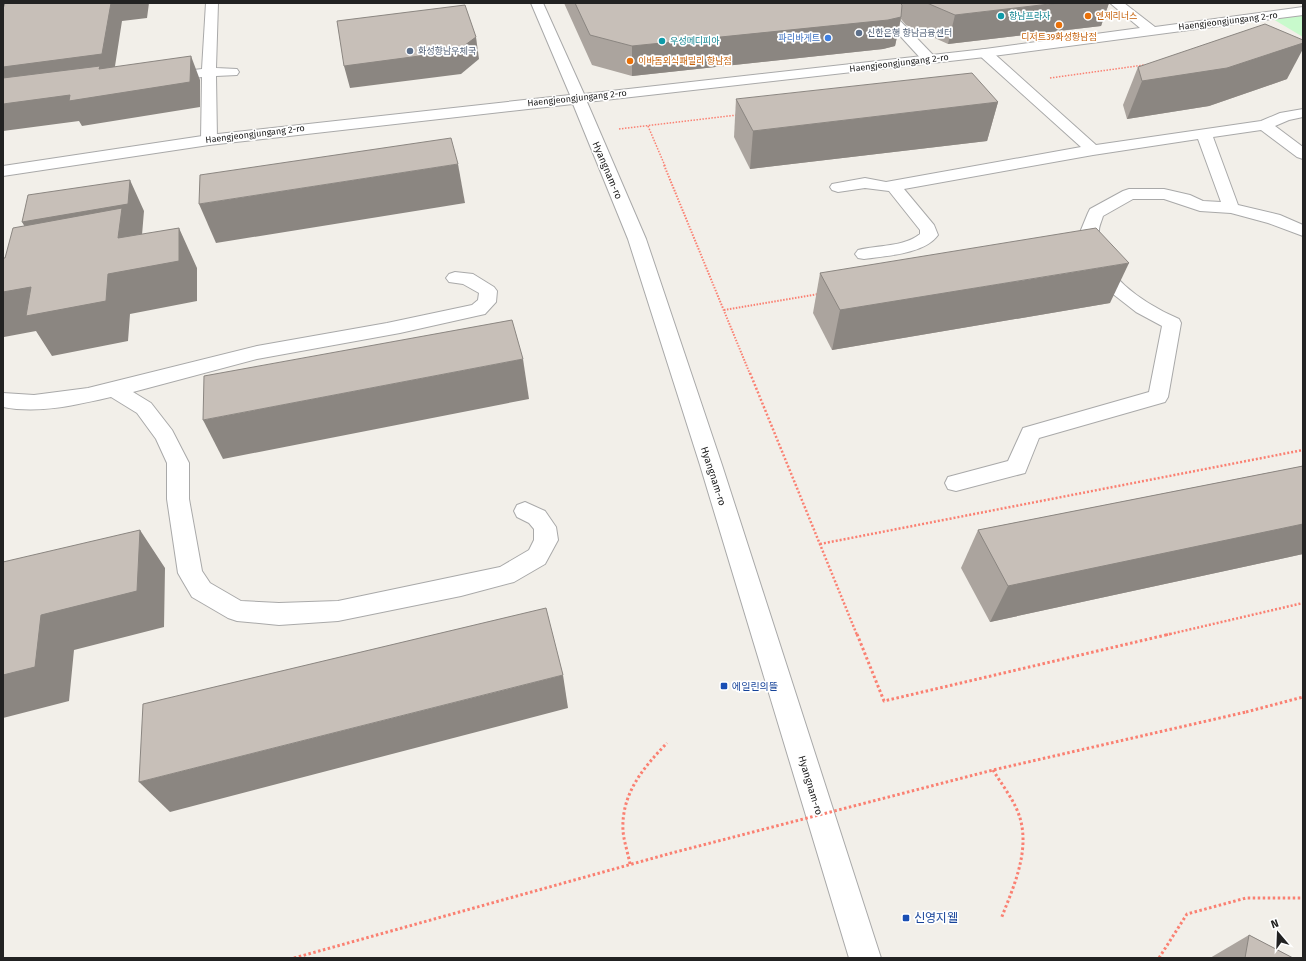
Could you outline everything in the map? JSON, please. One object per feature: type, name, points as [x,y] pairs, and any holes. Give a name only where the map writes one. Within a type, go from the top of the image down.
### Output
[{"type":"street","points":[[209,140],[209,72],[212,3]]},
{"type":"street","name":"Hyangnam-ro","points":[[537,3],[593,132],[637,239],[711,465],[865,958]]},
{"type":"street","points":[[876,3],[929,59]]},
{"type":"street","points":[[1116,3],[1152,31]]},
{"type":"street","name":"Haengjeongjungang 2-ro","points":[[3,171],[209,140],[578,97],[985,53],[1303,11]]},
{"type":"street","points":[[985,53],[1094,150]]},
{"type":"street","points":[[153,79],[209,72],[232,72]]},
{"type":"street","points":[[838,187],[865,183],[886,187],[893,186],[1094,150],[1264,125],[1285,116],[1303,113]]},
{"type":"street","points":[[1264,125],[1303,154]]},
{"type":"street","points":[[1204,134],[1231,208]]},
{"type":"street","points":[[864,254],[915,244],[925,240],[929,235],[928,229],[893,186]]},
{"type":"street","points":[[956,483],[1017,467],[1030,432],[1158,397],[1172,323],[1163,320],[1143,308],[1119,290],[1102,272],[1093,254],[1090,230],[1096,214],[1129,194],[1164,194],[1184,199],[1200,206],[1231,208],[1274,219],[1303,230]]},
{"type":"street","points":[[3,400],[14,403],[50,402],[136,386],[240,356],[328,339],[375,332],[478,310],[487,302],[488,291],[467,278],[455,278]]},
{"type":"street","points":[[114,390],[144,408],[165,435],[178,463],[178,499],[190,573],[201,590],[237,611],[279,614],[338,611],[506,576],[537,557],[546,540],[545,527],[537,517],[525,511]]},
{"type":"path","points":[[1018,83],[1145,65]]},
{"type":"path","points":[[593,132],[742,115]]},
{"type":"path","points":[[648,126],[884,702],[1303,603]]},
{"type":"path","points":[[724,310],[826,292]]},
{"type":"path","points":[[820,544],[1303,450]]},
{"type":"path","points":[[294,958],[630,864],[993,770],[1246,712],[1303,697]]},
{"type":"path","points":[[630,864],[623,826],[628,796],[644,766],[667,743]]},
{"type":"path","points":[[993,770],[1014,805],[1023,832],[1020,859],[1014,885],[1001,919]]},
{"type":"path","points":[[1160,958],[1187,914],[1246,898],[1303,898]]},
{"type":"green space","points":[[1303,11],[1303,37],[1268,16]]},
{"type":"building","points":[[5,3],[111,3],[102,54],[3,67],[3,9]]},
{"type":"building","points":[[575,3],[900,3],[902,5],[901,17],[888,20],[632,46],[590,35]]},
{"type":"building","points":[[927,3],[1058,3],[955,15]]},
{"type":"building","points":[[465,5],[476,37],[457,51],[344,66],[337,21]]},
{"type":"building","points":[[1265,24],[1303,40],[1303,43],[1227,68],[1142,81],[1138,67]]},
{"type":"building","points":[[191,56],[190,82],[69,101],[70,95],[3,104],[3,78],[100,66],[99,69]]},
{"type":"building","points":[[972,73],[998,102],[753,131],[736,99]]},
{"type":"building","points":[[451,138],[458,164],[199,204],[200,175]]},
{"type":"building","points":[[130,180],[128,204],[22,222],[28,195]]},
{"type":"building","points":[[122,208],[118,238],[179,228],[179,261],[108,274],[106,301],[26,316],[31,287],[3,292],[3,258],[5,258],[13,228]]},
{"type":"building","points":[[1096,228],[1129,263],[840,310],[820,273]]},
{"type":"building","points":[[512,320],[523,359],[203,420],[204,376]]},
{"type":"building","points":[[1303,466],[1303,524],[1008,586],[978,530]]},
{"type":"building","points":[[140,530],[137,591],[41,615],[35,667],[3,675],[3,562]]},
{"type":"building","points":[[546,608],[563,675],[139,782],[143,704]]},
{"type":"building","points":[[1249,935],[1293,958],[1245,958]]},
{"type":"place","name":"향남프라자","points":[[1001,16]]},
{"type":"place","name":"엔제리너스","points":[[1088,16]]},
{"type":"place","name":"디저트39화성향남점","points":[[1059,25]]},
{"type":"place","name":"신한은행 향남금융센터","points":[[859,33]]},
{"type":"place","name":"파리바게트","points":[[828,38]]},
{"type":"place","name":"우성메디피아","points":[[662,41]]},
{"type":"place","name":"화성향남우체국","points":[[410,51]]},
{"type":"place","name":"이바돔외식패밀리 향남점","points":[[630,61]]},
{"type":"place","name":"에일린의뜰","points":[[724,686]]},
{"type":"place","name":"신영지웰","points":[[906,918]]}]
